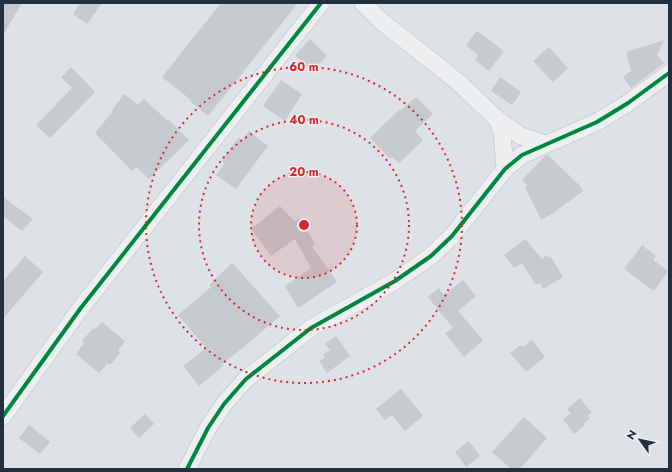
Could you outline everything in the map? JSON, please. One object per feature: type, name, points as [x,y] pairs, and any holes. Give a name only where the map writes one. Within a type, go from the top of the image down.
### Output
[{"type":"street","points":[[3,416],[80,309],[321,3]]},
{"type":"street","points":[[362,3],[381,22],[457,81],[497,118],[521,136],[547,144]]},
{"type":"street","points":[[187,469],[208,428],[224,404],[246,379],[311,328],[395,281],[431,256],[452,236],[505,169],[522,155],[603,118],[628,103],[669,73]]},
{"type":"street","points":[[497,118],[502,133],[505,169]]},
{"type":"building","points":[[3,3],[22,3],[3,35]]},
{"type":"building","points":[[80,3],[102,3],[87,24],[73,14]]},
{"type":"building","points":[[221,3],[298,3],[208,116],[190,101],[191,100],[162,77]]},
{"type":"building","points":[[477,31],[504,51],[489,71],[475,60],[478,55],[466,45]]},
{"type":"building","points":[[310,39],[327,56],[312,72],[295,55]]},
{"type":"building","points":[[664,40],[657,55],[664,63],[631,88],[623,77],[631,71],[626,52]]},
{"type":"building","points":[[549,47],[568,68],[553,82],[533,61]]},
{"type":"building","points":[[71,67],[95,92],[50,138],[36,125],[72,88],[61,77]]},
{"type":"building","points":[[500,77],[521,92],[512,105],[491,91]]},
{"type":"building","points":[[281,80],[302,94],[285,121],[263,106]]},
{"type":"building","points":[[124,94],[138,105],[144,99],[168,121],[169,120],[189,140],[149,179],[137,167],[132,171],[95,133],[113,111],[112,110]]},
{"type":"building","points":[[416,97],[433,114],[415,131],[423,140],[399,163],[392,157],[390,159],[370,138],[400,109],[401,110]]},
{"type":"building","points":[[249,131],[268,146],[236,189],[216,175],[225,163],[221,161],[239,137],[242,140]]},
{"type":"building","points":[[548,155],[579,185],[583,191],[557,211],[541,220],[525,187],[527,185],[522,180],[545,156]]},
{"type":"building","points":[[3,197],[33,219],[22,231],[3,216]]},
{"type":"building","points":[[280,206],[294,221],[300,218],[315,244],[312,246],[337,282],[298,308],[285,286],[311,268],[295,239],[271,256],[251,229]]},
{"type":"building","points":[[525,239],[542,259],[547,255],[549,258],[551,257],[563,277],[543,289],[540,283],[536,285],[522,263],[514,268],[504,255]]},
{"type":"building","points":[[642,245],[656,256],[653,260],[668,271],[654,291],[624,269]]},
{"type":"building","points":[[25,256],[43,272],[3,319],[3,281]]},
{"type":"building","points":[[232,263],[280,316],[221,365],[223,366],[199,386],[183,366],[206,348],[178,315],[211,287],[209,285]]},
{"type":"building","points":[[463,280],[476,296],[458,311],[483,340],[464,357],[445,333],[453,328],[428,297],[439,288],[444,295]]},
{"type":"building","points":[[102,322],[125,341],[118,351],[120,353],[110,365],[108,363],[99,373],[76,354],[84,343],[82,341],[93,328],[95,329]]},
{"type":"building","points":[[336,336],[350,356],[327,373],[319,361],[325,357],[323,354],[330,350],[325,344]]},
{"type":"building","points":[[532,340],[545,357],[526,372],[510,353],[521,345],[523,347]]},
{"type":"building","points":[[401,389],[423,416],[405,431],[392,415],[385,420],[376,409]]},
{"type":"building","points":[[580,398],[592,413],[587,416],[590,419],[584,423],[585,425],[574,434],[563,419],[571,413],[567,409]]},
{"type":"building","points":[[145,414],[154,424],[139,438],[130,428]]},
{"type":"building","points":[[524,417],[547,438],[520,469],[511,469],[492,452]]},
{"type":"building","points":[[29,425],[50,442],[40,454],[19,438]]},
{"type":"building","points":[[469,441],[480,456],[466,467],[455,452]]},
{"type":"cycle path","points":[[3,416],[80,309],[321,3]]},
{"type":"cycle path","points":[[187,469],[208,428],[224,404],[246,379],[311,328],[395,281],[431,256],[452,236],[505,169],[522,155],[597,122],[628,103],[669,73]]}]
